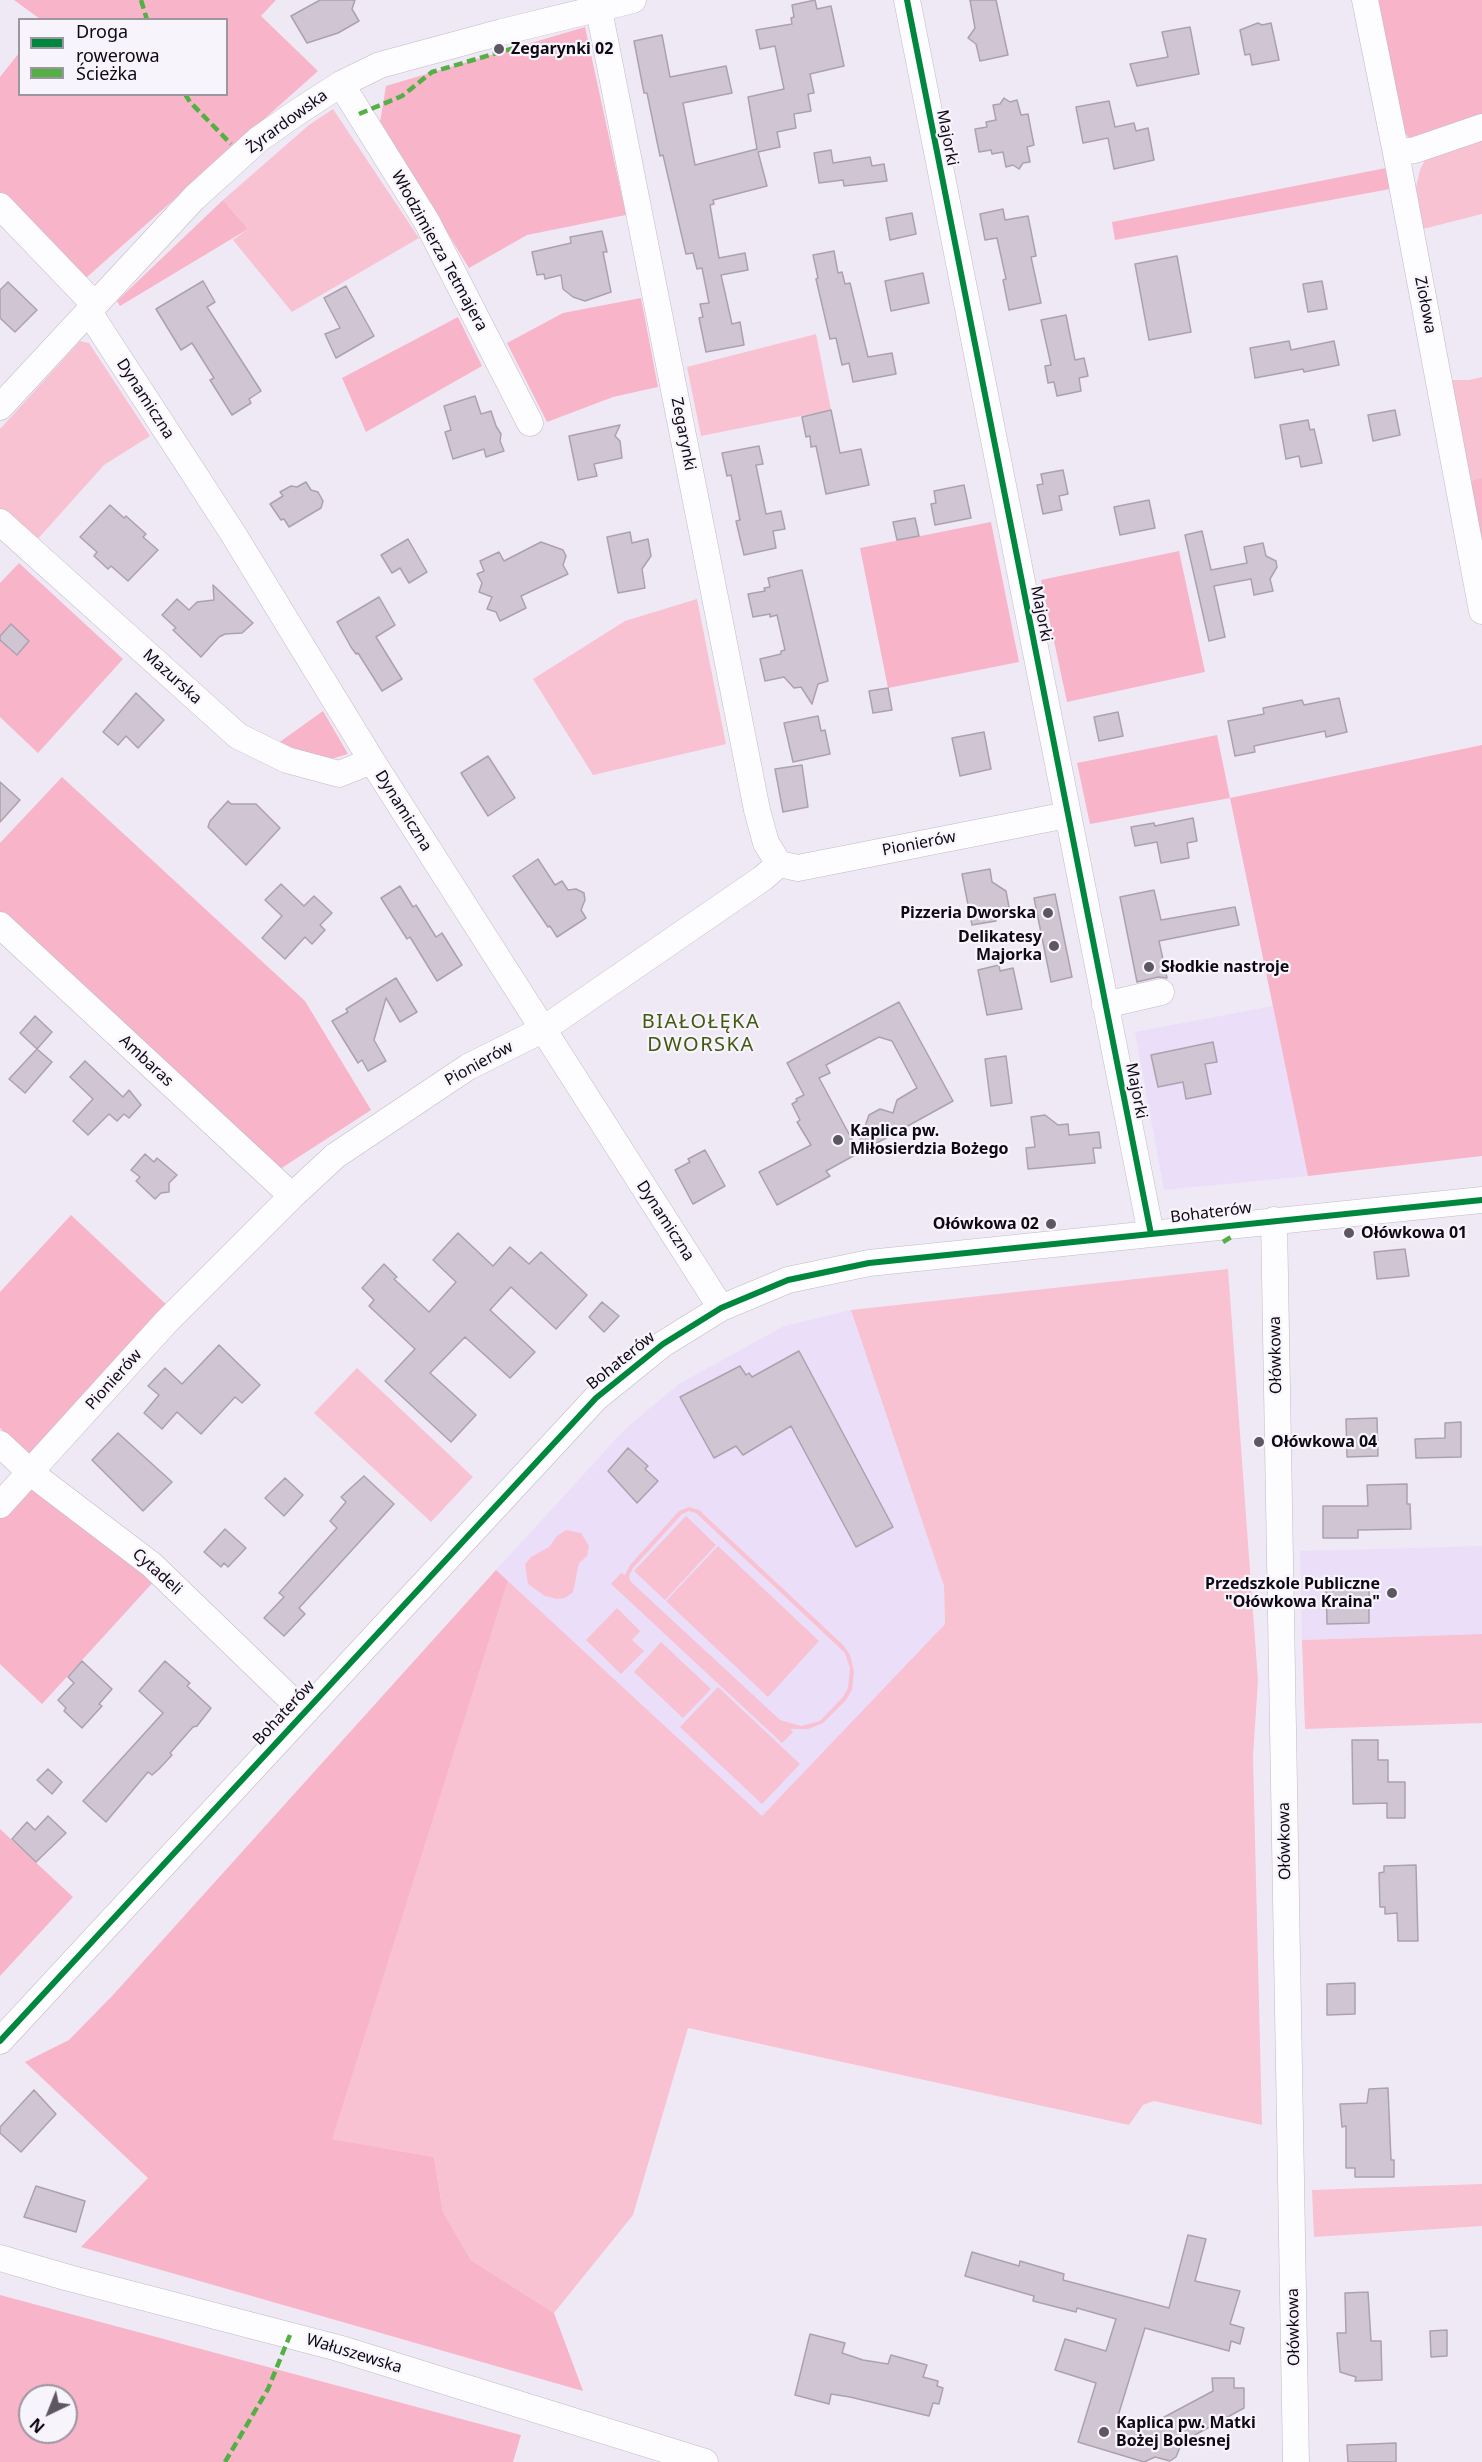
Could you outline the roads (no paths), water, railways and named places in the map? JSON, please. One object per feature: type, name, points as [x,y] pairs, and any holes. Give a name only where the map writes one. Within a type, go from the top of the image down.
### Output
[{"type":"street","name":"Żyrardowska","points":[[0,407],[194,198],[259,139],[340,84],[380,65],[598,4],[633,0]]},
{"type":"street","name":"Majorki","points":[[906,0],[1151,1234]]},
{"type":"street","name":"Ziołowa","points":[[1365,0],[1482,611]]},
{"type":"street","name":"Zegarynki","points":[[598,4],[758,810],[766,843],[779,864]]},
{"type":"street","name":"Włodzimierza Tetmajera","points":[[340,84],[427,222],[530,423]]},
{"type":"street","points":[[1396,153],[1415,150],[1482,127]]},
{"type":"street","name":"Dynamiczna","points":[[0,206],[92,309],[372,761],[721,1308]]},
{"type":"street","name":"Mazurska","points":[[0,522],[238,736],[287,760],[339,774],[372,761]]},
{"type":"street","name":"Pionierów","points":[[0,1505],[167,1321],[335,1156],[459,1073],[542,1030],[763,878],[779,864],[798,868],[1067,815]]},
{"type":"street","name":"Ambaras","points":[[0,926],[292,1196]]},
{"type":"street","points":[[1106,1005],[1161,992]]},
{"type":"street","name":"Bohaterów","points":[[0,2041],[596,1398],[663,1344],[721,1308],[788,1280],[869,1263],[1482,1200]]},
{"type":"street","name":"Ołówkowa","points":[[1274,1220],[1296,2462]]},
{"type":"street","name":"Cytadeli","points":[[0,1444],[31,1473],[152,1565],[304,1712]]},
{"type":"street","name":"Wałuszewska","points":[[0,2258],[338,2348],[705,2462]]},
{"type":"place","name":"Zegarynki 02","points":[[499,49]]},
{"type":"place","name":"Pizzeria Dworska","points":[[1048,913]]},
{"type":"place","name":"Delikatesy Majorka","points":[[1054,946]]},
{"type":"place","name":"Słodkie nastroje","points":[[1149,967]]},
{"type":"place","name":"Kaplica pw. Miłosierdzia Bożego","points":[[838,1140]]},
{"type":"place","name":"Ołówkowa 02","points":[[1051,1224]]},
{"type":"place","name":"Ołówkowa 01","points":[[1349,1233]]},
{"type":"place","name":"Ołówkowa 04","points":[[1259,1442]]},
{"type":"place","name":"Przedszkole Publiczne \"Ołówkowa Kraina\"","points":[[1392,1593]]},
{"type":"place","name":"Kaplica pw. Matki Bożej Bolesnej","points":[[1104,2432]]},
{"type":"district","name":"BIAŁOŁĘKA DWORSKA","points":[[701,1034]]}]
